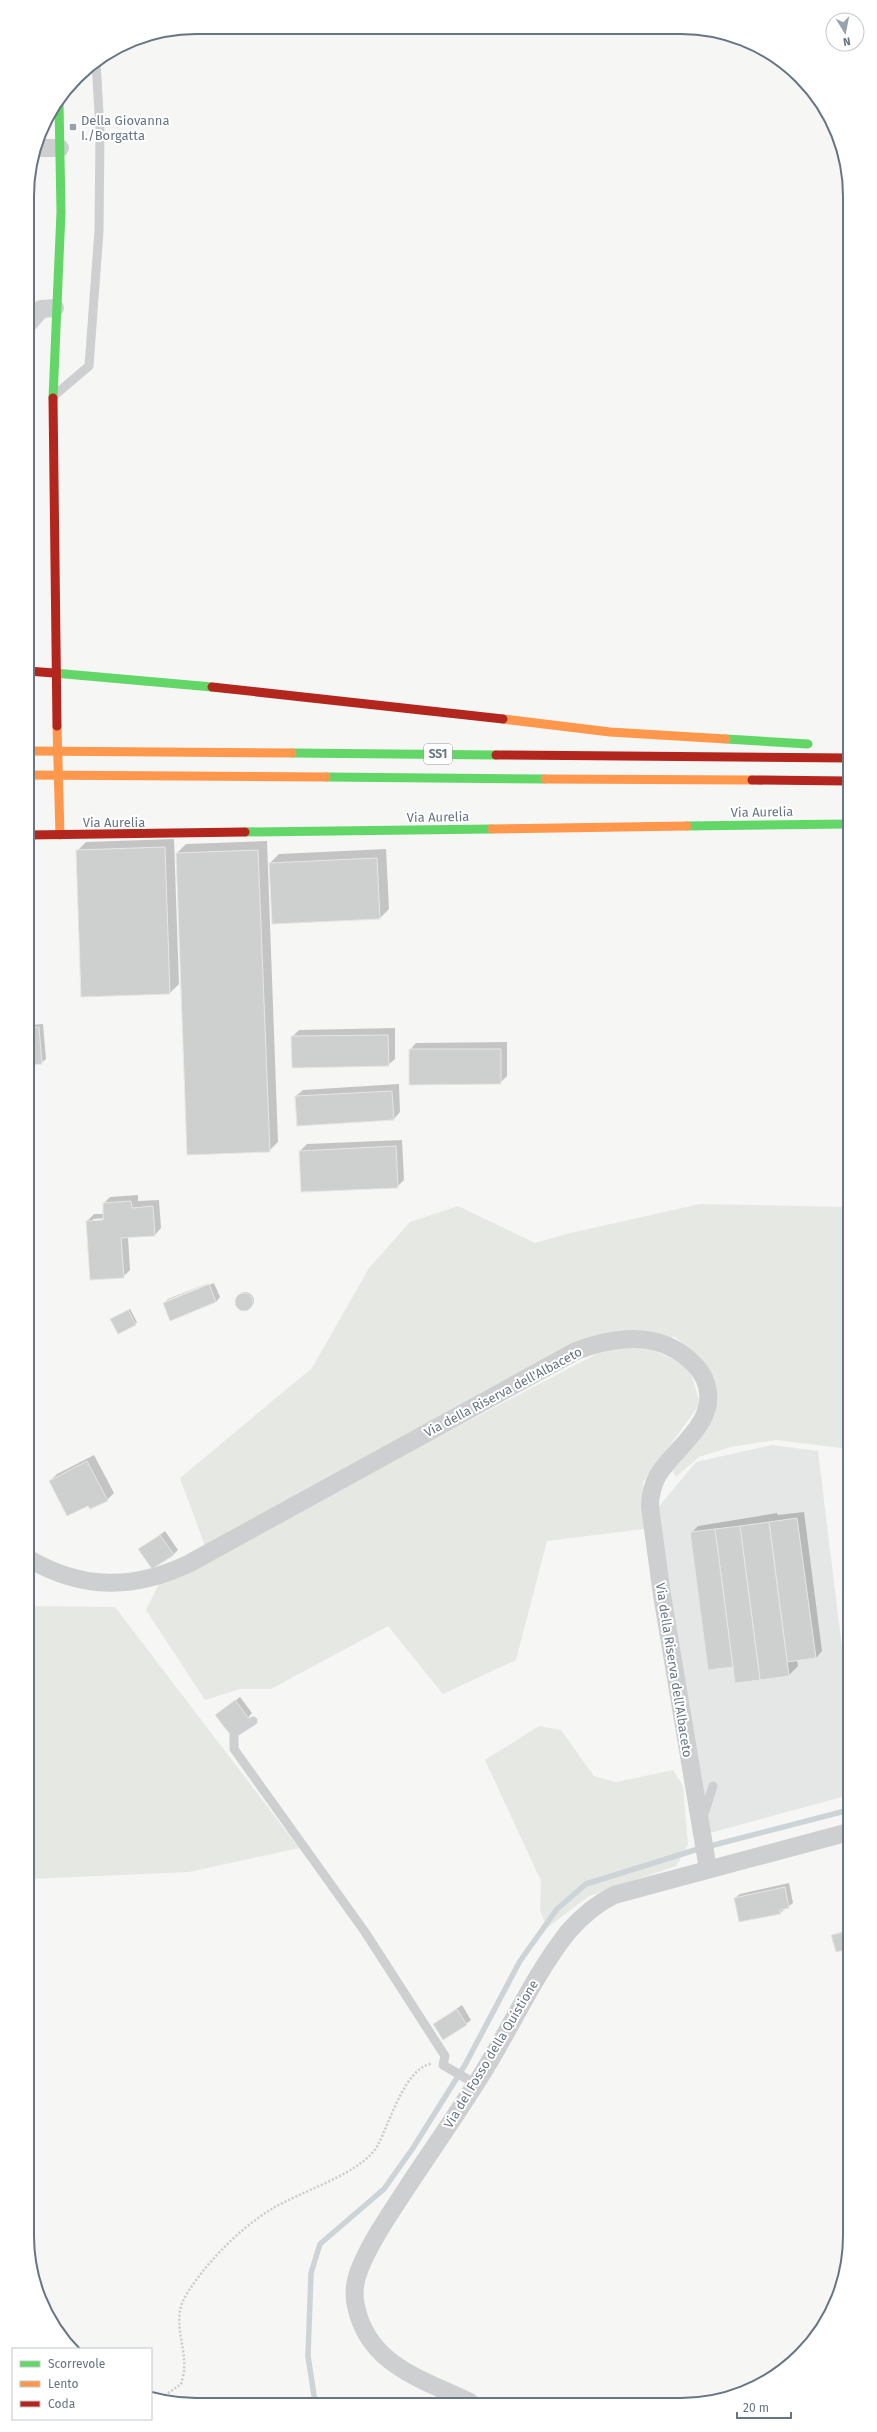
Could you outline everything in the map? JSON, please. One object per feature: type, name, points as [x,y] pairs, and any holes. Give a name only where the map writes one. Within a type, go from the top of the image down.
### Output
[{"type":"main road","points":[[59,109],[60,229],[55,308],[53,396],[56,620],[54,672],[58,720],[60,835]]},
{"type":"main road","points":[[34,671],[282,693],[610,732],[770,741],[821,748],[843,755]]},
{"type":"main road","name":"SS1","points":[[34,751],[843,756]]},
{"type":"main road","name":"SS1","points":[[34,775],[843,781]]},
{"type":"main road","name":"Via Aurelia","points":[[34,835],[843,824]]},
{"type":"street","points":[[42,148],[60,148]]},
{"type":"street","points":[[34,316],[40,309],[55,308]]},
{"type":"street","name":"Via della Riserva dell'Albaceto","points":[[34,1562],[55,1572],[84,1580],[122,1583],[158,1577],[190,1563],[576,1351],[602,1343],[626,1340],[656,1342],[672,1348],[684,1355],[702,1374],[710,1400],[702,1420],[659,1475],[650,1498],[662,1595],[707,1863]]},
{"type":"street","name":"Via del Fosso della Quistione","points":[[462,2398],[401,2369],[380,2354],[371,2344],[361,2325],[354,2294],[360,2269],[381,2227],[545,1963],[578,1921],[602,1901],[614,1895],[707,1863],[843,1833]]},
{"type":"lane","points":[[53,396],[90,366],[99,231],[100,130],[96,68]]},
{"type":"lane","points":[[253,1721],[234,1733],[234,1749],[365,1932],[445,2056],[447,2067],[471,2081]]},
{"type":"lane","points":[[701,1830],[713,1786]]},
{"type":"path","points":[[165,2395],[180,2384],[184,2369],[178,2323],[185,2297],[201,2273],[247,2227],[271,2209],[308,2189],[347,2172],[365,2160],[378,2145],[390,2115],[416,2072],[426,2064],[447,2067]]},
{"type":"shaded area","points":[[700,1204],[843,1207],[843,1448],[776,1440],[731,1447],[699,1457],[676,1477],[671,1468],[705,1418],[701,1359],[675,1337],[609,1333],[205,1546],[180,1478],[312,1368],[369,1268],[410,1222],[458,1206],[535,1243],[566,1234]]},
{"type":"shaded area","points":[[646,1347],[689,1366],[700,1404],[643,1482],[644,1529],[547,1541],[516,1660],[443,1694],[388,1626],[271,1689],[240,1689],[205,1700],[146,1610],[160,1582],[606,1349]]},
{"type":"shaded area","points":[[772,1445],[818,1451],[843,1656],[843,1797],[702,1835],[651,1516],[696,1462]]},
{"type":"shaded area","points":[[34,1606],[115,1607],[299,1848],[189,1872],[34,1879]]},
{"type":"shaded area","points":[[539,1726],[561,1730],[594,1776],[616,1782],[673,1770],[683,1786],[688,1845],[676,1866],[589,1896],[547,1928],[540,1910],[541,1881],[485,1760]]},
{"type":"building","points":[[165,847],[170,994],[81,997],[76,850]]},
{"type":"building","points":[[258,850],[270,1152],[187,1155],[176,853]]},
{"type":"building","points":[[377,858],[380,919],[272,924],[269,863]]},
{"type":"building","points":[[39,1027],[42,1064],[34,1065],[34,1028]]},
{"type":"building","points":[[388,1035],[389,1066],[292,1068],[291,1036]]},
{"type":"building","points":[[409,1049],[501,1049],[501,1084],[409,1085]]},
{"type":"building","points":[[392,1091],[394,1120],[297,1126],[295,1096]]},
{"type":"building","points":[[396,1146],[398,1188],[301,1192],[299,1151]]},
{"type":"building","points":[[131,1201],[132,1208],[153,1206],[155,1236],[121,1238],[124,1278],[90,1280],[86,1221],[103,1220],[103,1203]]},
{"type":"building","points":[[209,1284],[216,1302],[170,1321],[163,1303]]},
{"type":"building","points":[[244,1293],[250,1296],[253,1302],[250,1308],[244,1311],[238,1308],[235,1302],[238,1296]]},
{"type":"building","points":[[128,1310],[136,1325],[118,1334],[110,1319]]},
{"type":"building","points":[[87,1461],[108,1501],[90,1509],[88,1506],[67,1516],[49,1481]]},
{"type":"building","points":[[797,1518],[816,1658],[787,1662],[769,1522]]},
{"type":"building","points":[[769,1522],[789,1676],[760,1680],[740,1526]]},
{"type":"building","points":[[740,1526],[760,1680],[735,1683],[715,1529]]},
{"type":"building","points":[[715,1529],[733,1667],[708,1670],[690,1532]]},
{"type":"building","points":[[160,1535],[174,1555],[152,1569],[138,1549]]},
{"type":"building","points":[[235,1700],[249,1719],[229,1733],[215,1715]]},
{"type":"building","points":[[785,1887],[789,1908],[780,1910],[781,1914],[739,1922],[734,1898]]},
{"type":"building","points":[[843,1932],[843,1950],[836,1952],[831,1935]]},
{"type":"building","points":[[457,2009],[467,2025],[443,2040],[433,2024]]},
{"type":"waterway","points":[[710,1846],[843,1812]]},
{"type":"waterway","points":[[314,2398],[308,2356],[311,2273],[320,2244],[384,2189],[413,2148],[465,2065],[520,1961],[557,1909],[586,1884],[695,1850]]},
{"type":"traffic: fast","points":[[53,398],[61,212],[59,109]]},
{"type":"traffic: fast","points":[[54,673],[212,687]]},
{"type":"traffic: fast","points":[[726,739],[808,744]]},
{"type":"traffic: fast","points":[[292,753],[496,755]]},
{"type":"traffic: fast","points":[[326,777],[545,779]]},
{"type":"traffic: fast","points":[[687,826],[843,824]]},
{"type":"traffic: fast","points":[[245,832],[492,829]]},
{"type":"traffic: slow","points":[[503,719],[610,732],[726,739]]},
{"type":"traffic: slow","points":[[57,726],[60,835]]},
{"type":"traffic: slow","points":[[34,751],[292,753]]},
{"type":"traffic: slow","points":[[34,775],[326,777]]},
{"type":"traffic: slow","points":[[545,779],[752,780]]},
{"type":"traffic: slow","points":[[492,829],[687,826]]},
{"type":"traffic: jam","points":[[53,398],[57,726]]},
{"type":"traffic: jam","points":[[34,671],[54,673]]},
{"type":"traffic: jam","points":[[212,687],[503,719]]},
{"type":"traffic: jam","points":[[496,755],[843,758]]},
{"type":"traffic: jam","points":[[752,780],[843,781]]},
{"type":"traffic: jam","points":[[34,835],[245,832]]},
{"type":"place","name":"Della Giovanna I./Borgatta","points":[[73,127]]}]
